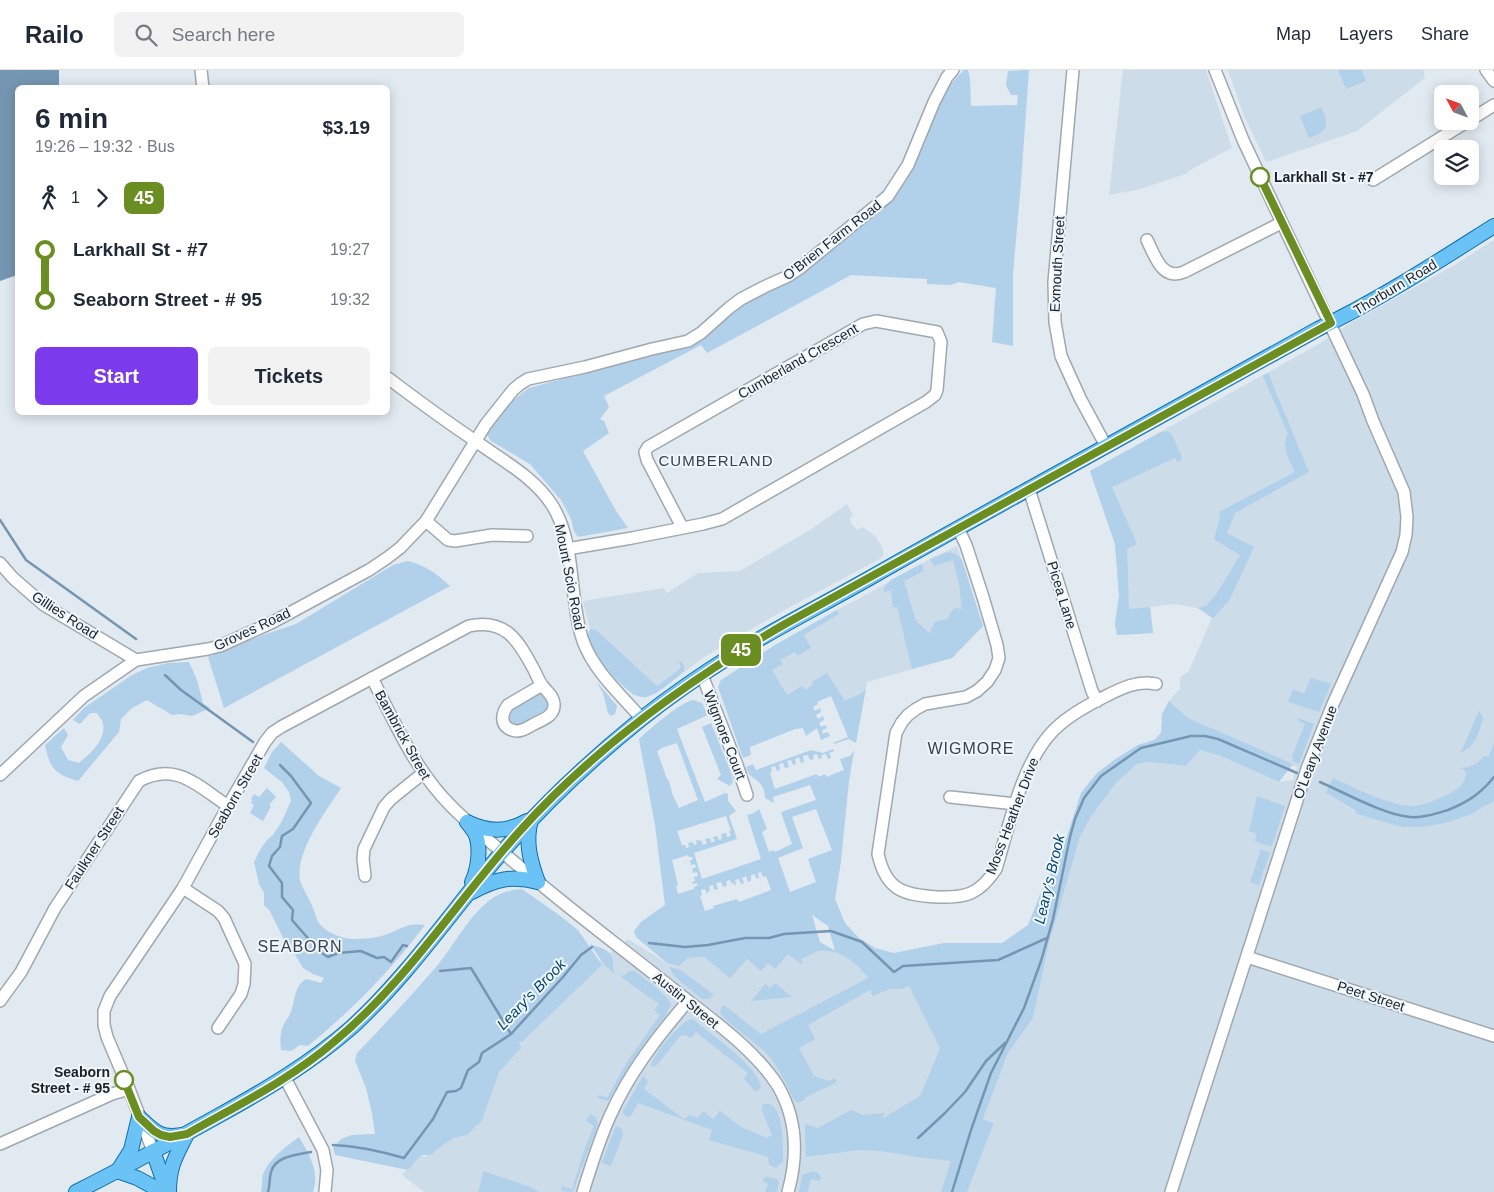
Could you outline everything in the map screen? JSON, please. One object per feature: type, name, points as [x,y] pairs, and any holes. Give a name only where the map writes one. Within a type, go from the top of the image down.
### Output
[{"type":"main road","name":"Thorburn Road","points":[[76,1192],[187,1134],[285,1078],[335,1041],[376,1003],[414,962],[502,852],[580,771],[642,719],[732,655],[1106,446],[1393,289],[1494,226]]},
{"type":"main road","points":[[467,822],[481,828],[498,830],[515,828],[532,819]]},
{"type":"main road","points":[[532,819],[528,832],[529,847],[538,882]]},
{"type":"main road","points":[[467,822],[476,837],[478,855],[477,872],[467,895]]},
{"type":"main road","points":[[467,895],[486,884],[506,878],[524,878],[538,882]]},
{"type":"main road","points":[[163,1192],[137,1178],[117,1171],[131,1150],[139,1117],[161,1135],[170,1137],[187,1134]]},
{"type":"main road","points":[[168,1192],[171,1167],[187,1134]]},
{"type":"main road","points":[[153,1151],[168,1192]]},
{"type":"street","points":[[201,70],[203,85]]},
{"type":"street","name":"O'Brien Farm Road","points":[[475,442],[486,424],[513,390],[528,379],[688,341],[701,333],[741,299],[764,286],[786,278],[800,268],[888,196],[908,164],[934,102],[947,76],[953,70]]},
{"type":"street","name":"Exmouth Street","points":[[1073,70],[1054,282],[1055,322],[1058,345],[1064,364],[1106,446]]},
{"type":"street","name":"O'Leary Avenue","points":[[1171,1192],[1308,766],[1333,704],[1402,552],[1407,526],[1407,509],[1401,483],[1331,323],[1281,223],[1243,140],[1215,70]]},
{"type":"street","points":[[1486,70],[1494,81]]},
{"type":"street","points":[[1479,114],[1494,105]]},
{"type":"street","points":[[1373,180],[1453,130]]},
{"type":"street","points":[[1147,240],[1162,269],[1168,273],[1176,274],[1184,272],[1281,223]]},
{"type":"street","name":"Cumberland Crescent","points":[[567,548],[632,538],[712,522],[735,512],[932,399],[937,390],[941,342],[938,332],[876,321],[863,324],[648,447],[645,452],[647,460],[682,527]]},
{"type":"street","name":"Mount Scio Road","points":[[390,379],[475,442],[517,470],[544,494],[561,522],[584,643],[592,660],[642,719]]},
{"type":"street","name":"Groves Road","points":[[0,774],[84,696],[136,660],[208,649],[236,639],[375,566],[400,548],[426,521],[475,442]]},
{"type":"street","name":"Picea Lane","points":[[1029,489],[1092,691],[1097,700]]},
{"type":"street","points":[[426,521],[448,540],[455,541],[489,535],[527,536]]},
{"type":"street","name":"Moss Heather Drive","points":[[958,528],[966,545],[983,597],[999,658],[995,670],[987,682],[977,691],[966,697],[925,704],[908,715],[896,733],[878,854],[880,866],[886,877],[895,886],[904,892],[916,896],[955,898],[981,888],[996,869],[1026,774],[1036,754],[1057,727],[1070,716],[1097,700],[1129,685],[1142,682],[1156,684]]},
{"type":"street","name":"Gillies Road","points":[[0,563],[13,578],[44,605],[136,660]]},
{"type":"street","name":"Seaborn Street","points":[[153,1151],[129,1088],[107,1038],[104,1025],[104,1011],[110,996],[183,888],[228,806],[272,733],[469,626],[478,624],[498,626],[516,640],[522,647],[542,685],[552,697],[553,711],[549,716],[520,731],[508,728],[502,717],[504,710],[508,705],[542,685]]},
{"type":"street","name":"Wigmore Court","points":[[702,676],[747,795]]},
{"type":"street","name":"Bambrick Street","points":[[372,678],[422,774],[467,822],[502,852]]},
{"type":"street","name":"Faulkner Street","points":[[0,1001],[20,972],[55,908],[139,781],[148,776],[170,773],[190,780],[228,806]]},
{"type":"street","points":[[365,876],[364,850],[384,807],[422,774]]},
{"type":"street","points":[[950,797],[1016,804]]},
{"type":"street","name":"Austin Street","points":[[502,852],[756,1057],[778,1087],[790,1114],[795,1158],[788,1192]]},
{"type":"street","points":[[183,888],[218,911],[224,918],[245,964],[246,974],[243,989],[218,1028]]},
{"type":"street","name":"Peet Street","points":[[1247,957],[1494,1036]]},
{"type":"street","points":[[583,1192],[596,1152],[611,1115],[623,1092],[654,1042],[688,1001]]},
{"type":"street","points":[[285,1078],[321,1146],[327,1170],[326,1192]]},
{"type":"street","points":[[0,1144],[129,1088]]},
{"type":"shaded area","points":[[0,70],[59,70],[59,85],[15,85],[15,276],[0,281]]},
{"type":"shaded area","points":[[964,70],[968,70],[970,78],[971,106],[1017,105],[1018,95],[1011,95],[1006,85],[1008,71],[1029,70],[1013,274],[1013,346],[992,342],[996,288],[959,282],[951,285],[927,284],[927,279],[851,275],[707,353],[701,345],[604,396],[609,407],[600,419],[604,421],[609,433],[583,451],[616,511],[628,528],[578,537],[561,500],[530,464],[491,441],[487,435],[499,415],[529,388],[694,343],[706,336],[734,309],[893,196],[904,183],[916,161],[932,119],[945,93]]},
{"type":"shaded area","points":[[1123,70],[1206,70],[1232,148],[1188,171],[1188,173],[1140,189],[1109,195]]},
{"type":"shaded area","points":[[1228,70],[1423,70],[1425,78],[1357,131],[1266,162],[1244,116]]},
{"type":"shaded area","points":[[1338,70],[1362,70],[1366,81],[1346,89]]},
{"type":"shaded area","points":[[1321,107],[1326,118],[1326,127],[1320,133],[1309,138],[1300,116]]},
{"type":"shaded area","points":[[1494,240],[1494,1192],[967,1192],[994,1123],[983,1119],[1008,1053],[1033,1018],[1049,943],[1080,837],[1090,818],[1117,782],[1137,764],[1149,762],[1186,766],[1200,750],[1221,756],[1279,782],[1293,780],[1297,767],[1188,718],[1169,701],[1180,689],[1180,677],[1188,672],[1212,618],[1198,608],[1175,604],[1150,607],[1153,633],[1117,635],[1115,624],[1119,596],[1115,544],[1090,471],[1319,344],[1354,321],[1453,266]]},
{"type":"shaded area","points":[[1268,373],[1309,472],[1235,513],[1227,533],[1254,547],[1229,601],[1213,618],[1198,608],[1206,606],[1217,593],[1240,555],[1214,539],[1220,517],[1219,512],[1295,472],[1288,458],[1285,443],[1288,434],[1263,376]]},
{"type":"shaded area","points":[[1167,431],[1171,433],[1182,457],[1181,460],[1177,462],[1175,458],[1112,487],[1137,544],[1127,549],[1129,609],[1150,607],[1153,633],[1117,635],[1115,624],[1119,596],[1115,544],[1090,471],[1161,432]]},
{"type":"shaded area","points":[[847,504],[853,515],[850,518],[851,523],[857,530],[863,527],[875,536],[883,550],[883,556],[704,657],[655,694],[647,697],[633,695],[595,653],[588,635],[590,629],[583,601],[664,588],[667,593],[698,573],[740,571],[810,530]]},
{"type":"shaded area","points":[[957,546],[983,626],[952,658],[867,682],[859,723],[834,685],[795,707],[756,657],[837,610]]},
{"type":"shaded area","points":[[948,552],[956,554],[962,560],[983,626],[952,658],[912,669],[897,607],[893,608],[891,590],[884,592],[884,587],[891,580],[921,564],[924,571],[904,581],[916,621],[929,633],[935,622],[947,619],[954,608],[962,609],[959,584],[953,560],[934,566],[930,559]]},
{"type":"shaded area","points":[[408,561],[431,570],[450,586],[224,708],[208,657],[296,624],[393,565]]},
{"type":"shaded area","points":[[837,610],[839,614],[804,635],[811,648],[798,656],[795,652],[780,660],[783,664],[772,670],[787,695],[802,686],[805,690],[813,685],[812,682],[827,673],[845,701],[862,693],[866,688],[856,743],[849,739],[833,743],[848,737],[831,696],[817,702],[818,704],[813,707],[815,711],[820,708],[821,712],[816,715],[818,719],[823,716],[824,720],[819,723],[821,727],[825,725],[827,728],[822,730],[823,734],[828,732],[830,736],[821,740],[817,728],[806,736],[803,728],[795,729],[750,747],[751,755],[743,758],[718,687],[721,680],[775,645]]},
{"type":"shaded area","points":[[590,629],[596,630],[657,686],[681,668],[680,661],[684,665],[684,671],[672,682],[650,696],[640,697],[625,688],[605,666],[591,644],[588,635]]},
{"type":"shaded area","points":[[189,662],[197,680],[203,703],[210,708],[192,716],[172,715],[147,700],[132,708],[121,719],[119,732],[78,781],[63,776],[54,769],[45,745],[64,728],[68,735],[61,747],[68,760],[79,763],[97,746],[100,740],[103,723],[97,713],[90,713],[80,724],[73,720],[84,708],[132,675],[147,668],[168,663]]},
{"type":"shaded area","points":[[1311,678],[1331,684],[1319,712],[1288,702],[1293,689],[1304,694]]},
{"type":"shaded area","points":[[596,681],[617,706],[615,714],[611,716],[608,713],[603,693]]},
{"type":"shaded area","points":[[542,685],[553,711],[520,731],[508,728],[504,710]]},
{"type":"shaded area","points":[[693,700],[702,703],[708,715],[677,729],[705,802],[725,793],[728,794],[728,801],[736,811],[729,816],[737,839],[694,853],[702,879],[761,859],[747,815],[759,809],[767,829],[762,832],[769,852],[773,850],[775,852],[792,844],[781,812],[816,800],[810,785],[773,797],[774,803],[765,798],[762,786],[751,776],[746,767],[753,764],[756,770],[811,750],[823,753],[833,749],[834,751],[829,753],[831,758],[828,759],[826,754],[821,755],[822,758],[819,759],[817,754],[813,755],[814,759],[810,760],[808,755],[803,756],[804,762],[801,763],[799,757],[795,759],[796,764],[793,765],[791,760],[787,761],[789,767],[785,768],[783,763],[779,764],[780,770],[777,771],[775,766],[771,767],[772,772],[770,773],[775,789],[817,774],[818,777],[825,774],[826,777],[844,770],[840,759],[850,756],[854,751],[835,899],[845,923],[859,938],[875,948],[894,953],[944,943],[1002,943],[1028,925],[1067,836],[1081,793],[1096,774],[1114,760],[1138,745],[1154,740],[1161,733],[1162,714],[1169,701],[1188,718],[1293,764],[1279,782],[1221,756],[1200,750],[1186,766],[1149,762],[1137,764],[1117,782],[1090,818],[1080,837],[1049,943],[1033,1018],[1008,1053],[983,1119],[994,1123],[967,1192],[941,1192],[951,1161],[881,1151],[859,1150],[806,1157],[805,1124],[818,1128],[851,1110],[862,1115],[885,1113],[882,1119],[920,1096],[940,1048],[909,986],[901,989],[890,989],[873,996],[870,990],[808,1025],[815,1039],[799,1048],[814,1076],[829,1081],[835,1078],[837,1082],[804,1098],[804,1100],[798,1103],[794,1100],[772,1060],[720,1013],[721,1008],[724,1005],[761,1034],[868,978],[858,966],[838,953],[831,951],[815,952],[801,959],[803,962],[801,964],[788,954],[775,969],[768,963],[761,971],[747,959],[730,978],[704,957],[688,958],[679,966],[667,963],[636,937],[634,931],[641,922],[665,905],[655,825],[639,739],[665,717]],"holes":[[[677,743],[698,800],[679,808],[657,751]],[[816,809],[832,850],[808,859],[816,882],[790,892],[778,858],[803,848],[792,817]],[[726,816],[731,836],[727,837],[726,833],[721,834],[722,839],[719,840],[717,836],[713,837],[715,842],[711,842],[710,838],[705,839],[707,843],[703,845],[701,840],[696,840],[697,844],[694,845],[693,842],[688,843],[689,847],[686,848],[685,845],[682,845],[677,831]],[[688,855],[692,857],[691,865],[695,864],[696,867],[692,869],[693,873],[697,872],[698,876],[694,877],[695,881],[692,882],[698,885],[694,889],[678,894],[676,886],[678,885],[672,860]],[[761,872],[763,877],[766,876],[771,890],[739,902],[737,899],[713,906],[714,908],[705,911],[700,896],[702,895],[701,890],[705,889],[707,894],[710,891],[709,886],[713,885],[714,890],[718,889],[716,883],[721,882],[723,887],[727,886],[726,881],[730,880],[735,886],[735,880],[739,879],[741,884],[744,883],[742,878],[746,876],[748,882],[751,881],[751,875],[754,874],[757,879],[759,878],[758,873]],[[812,915],[828,926],[835,951],[820,942]]]},
{"type":"shaded area","points":[[1479,711],[1483,718],[1478,733],[1470,747],[1461,752]]},
{"type":"shaded area","points":[[1298,718],[1314,724],[1299,764],[1293,761],[1292,756],[1305,724],[1298,721]]},
{"type":"shaded area","points":[[711,723],[732,775],[733,782],[730,786],[717,779],[721,775],[702,727]]},
{"type":"shaded area","points":[[281,742],[319,776],[341,788],[313,832],[302,857],[300,880],[318,922],[333,934],[352,939],[377,937],[408,926],[425,925],[385,974],[340,1018],[308,1046],[300,1045],[291,1051],[281,1050],[280,1041],[283,1026],[291,1012],[297,990],[306,979],[321,983],[324,978],[303,968],[284,940],[270,911],[264,905],[264,893],[259,884],[254,862],[260,850],[282,821],[291,801],[289,792],[282,782],[264,768],[272,752]]},
{"type":"shaded area","points":[[1494,743],[1494,801],[1469,815],[1445,823],[1422,827],[1402,827],[1357,814],[1354,809],[1326,793],[1333,778],[1372,796],[1394,803],[1414,806],[1427,803],[1457,789],[1463,783],[1466,776],[1466,772],[1463,769],[1458,768],[1479,762],[1484,756],[1488,757]]},
{"type":"shaded area","points":[[267,788],[276,797],[269,805],[271,806],[263,821],[250,813],[254,805],[251,803],[251,799],[254,794],[259,797]]},
{"type":"shaded area","points":[[1257,796],[1285,806],[1272,846],[1254,841],[1257,834],[1249,831]]},
{"type":"shaded area","points":[[1261,849],[1270,853],[1264,871],[1262,871],[1259,885],[1250,882]]},
{"type":"shaded area","points":[[522,889],[578,930],[602,965],[522,1042],[519,1042],[521,1048],[499,1072],[482,1120],[467,1135],[453,1138],[430,1155],[421,1155],[408,1170],[335,1155],[333,1148],[341,1139],[352,1135],[375,1134],[366,1088],[355,1061],[357,1053],[444,958],[468,923],[482,907],[501,894]]},
{"type":"shaded area","points":[[628,939],[667,963],[679,966],[688,958],[778,953],[820,942],[836,951],[969,986],[920,1096],[952,1161],[941,1192],[424,1192],[402,1175],[419,1154],[425,1157],[451,1137],[495,1072],[517,1046],[602,959]]},
{"type":"shaded area","points":[[590,944],[611,954],[615,974],[605,966]]},
{"type":"shaded area","points":[[669,967],[679,969],[714,995],[708,999],[702,999],[675,977]]},
{"type":"shaded area","points":[[630,971],[635,971],[654,986],[671,1004],[666,1015],[641,1048],[608,1101],[598,1098],[599,1095],[607,1098],[627,1062],[660,1015],[654,1010],[659,1004],[621,977]]},
{"type":"shaded area","points":[[775,983],[792,997],[751,1001],[765,984],[770,988]]},
{"type":"shaded area","points":[[691,1019],[743,1060],[757,1078],[761,1086],[759,1090],[755,1091],[744,1079],[748,1073],[696,1032],[691,1038],[685,1035],[680,1036],[658,1064],[653,1067],[651,1066],[656,1055],[667,1040],[680,1026]]},
{"type":"shaded area","points":[[643,1076],[648,1082],[644,1089],[684,1119],[690,1115],[698,1118],[703,1111],[713,1119],[720,1111],[741,1127],[767,1138],[772,1135],[762,1111],[762,1106],[764,1104],[771,1105],[779,1117],[783,1162],[776,1168],[769,1165],[768,1157],[709,1140],[712,1130],[638,1103],[630,1117],[626,1116],[623,1114],[623,1111]]},
{"type":"shaded area","points":[[590,1114],[596,1117],[598,1124],[574,1189],[571,1192],[561,1191],[562,1186],[572,1189],[594,1126],[586,1121]]},
{"type":"shaded area","points":[[617,1126],[622,1129],[623,1135],[611,1166],[602,1162]]},
{"type":"shaded area","points":[[299,1137],[310,1157],[314,1170],[315,1185],[313,1192],[261,1192],[263,1174],[271,1161]]},
{"type":"shaded area","points":[[484,1171],[530,1187],[539,1192],[478,1192]]},
{"type":"shaded area","points":[[812,1171],[818,1173],[821,1179],[819,1181],[811,1179],[808,1192],[799,1192],[802,1175]]},
{"type":"shaded area","points":[[767,1177],[777,1179],[779,1182],[777,1192],[765,1192],[768,1184],[763,1181]]},
{"type":"waterway","points":[[0,520],[26,560],[136,639]]},
{"type":"waterway","points":[[165,675],[181,690],[253,742]]},
{"type":"waterway","name":"Leary's Brook","points":[[952,1192],[991,1073],[1024,1008],[1041,961],[1053,919],[1075,819],[1084,798],[1101,776],[1141,748],[1191,736],[1205,736],[1218,739],[1297,773]]},
{"type":"waterway","points":[[280,765],[291,776],[311,803],[293,829],[282,836],[280,847],[272,856],[269,866],[282,883],[282,897],[293,910],[292,920],[320,952],[328,957],[338,953],[361,951],[377,958],[384,957],[391,962],[403,945],[407,946]]},
{"type":"waterway","name":"Leary's Brook","points":[[1320,782],[1377,808],[1400,815],[1415,817],[1438,813],[1462,804],[1479,793],[1494,777]]},
{"type":"waterway","name":"Leary's Brook","points":[[649,943],[685,947],[745,938],[769,938],[784,934],[831,931],[862,942],[894,972],[903,966],[998,960],[1047,938]]},
{"type":"waterway","name":"Leary's Brook","points":[[333,1145],[369,1149],[404,1158],[433,1119],[447,1092],[456,1091],[461,1088],[468,1070],[479,1062],[482,1053],[511,1034],[581,955],[592,947]]},
{"type":"waterway","points":[[440,971],[471,968],[511,1034]]},
{"type":"waterway","points":[[918,1138],[965,1092],[986,1061],[1005,1043]]},
{"type":"waterway","name":"Leary's Brook","points":[[268,1192],[271,1172],[277,1163],[293,1155],[311,1152]]},
{"type":"bus line","name":"45","points":[[124,1080],[129,1088],[139,1117],[154,1131],[170,1137],[187,1134],[285,1078],[335,1041],[383,996],[414,962],[518,833],[565,785],[630,728],[683,688],[732,655],[785,624],[1331,323],[1260,177]]},
{"type":"place","name":"Larkhall St - #7","points":[[1260,177]]},
{"type":"place","name":"Seaborn Street - # 95","points":[[124,1080]]},
{"type":"district","name":"CUMBERLAND","points":[[716,460]]},
{"type":"district","name":"WIGMORE","points":[[971,748]]},
{"type":"district","name":"SEABORN","points":[[300,946]]}]
